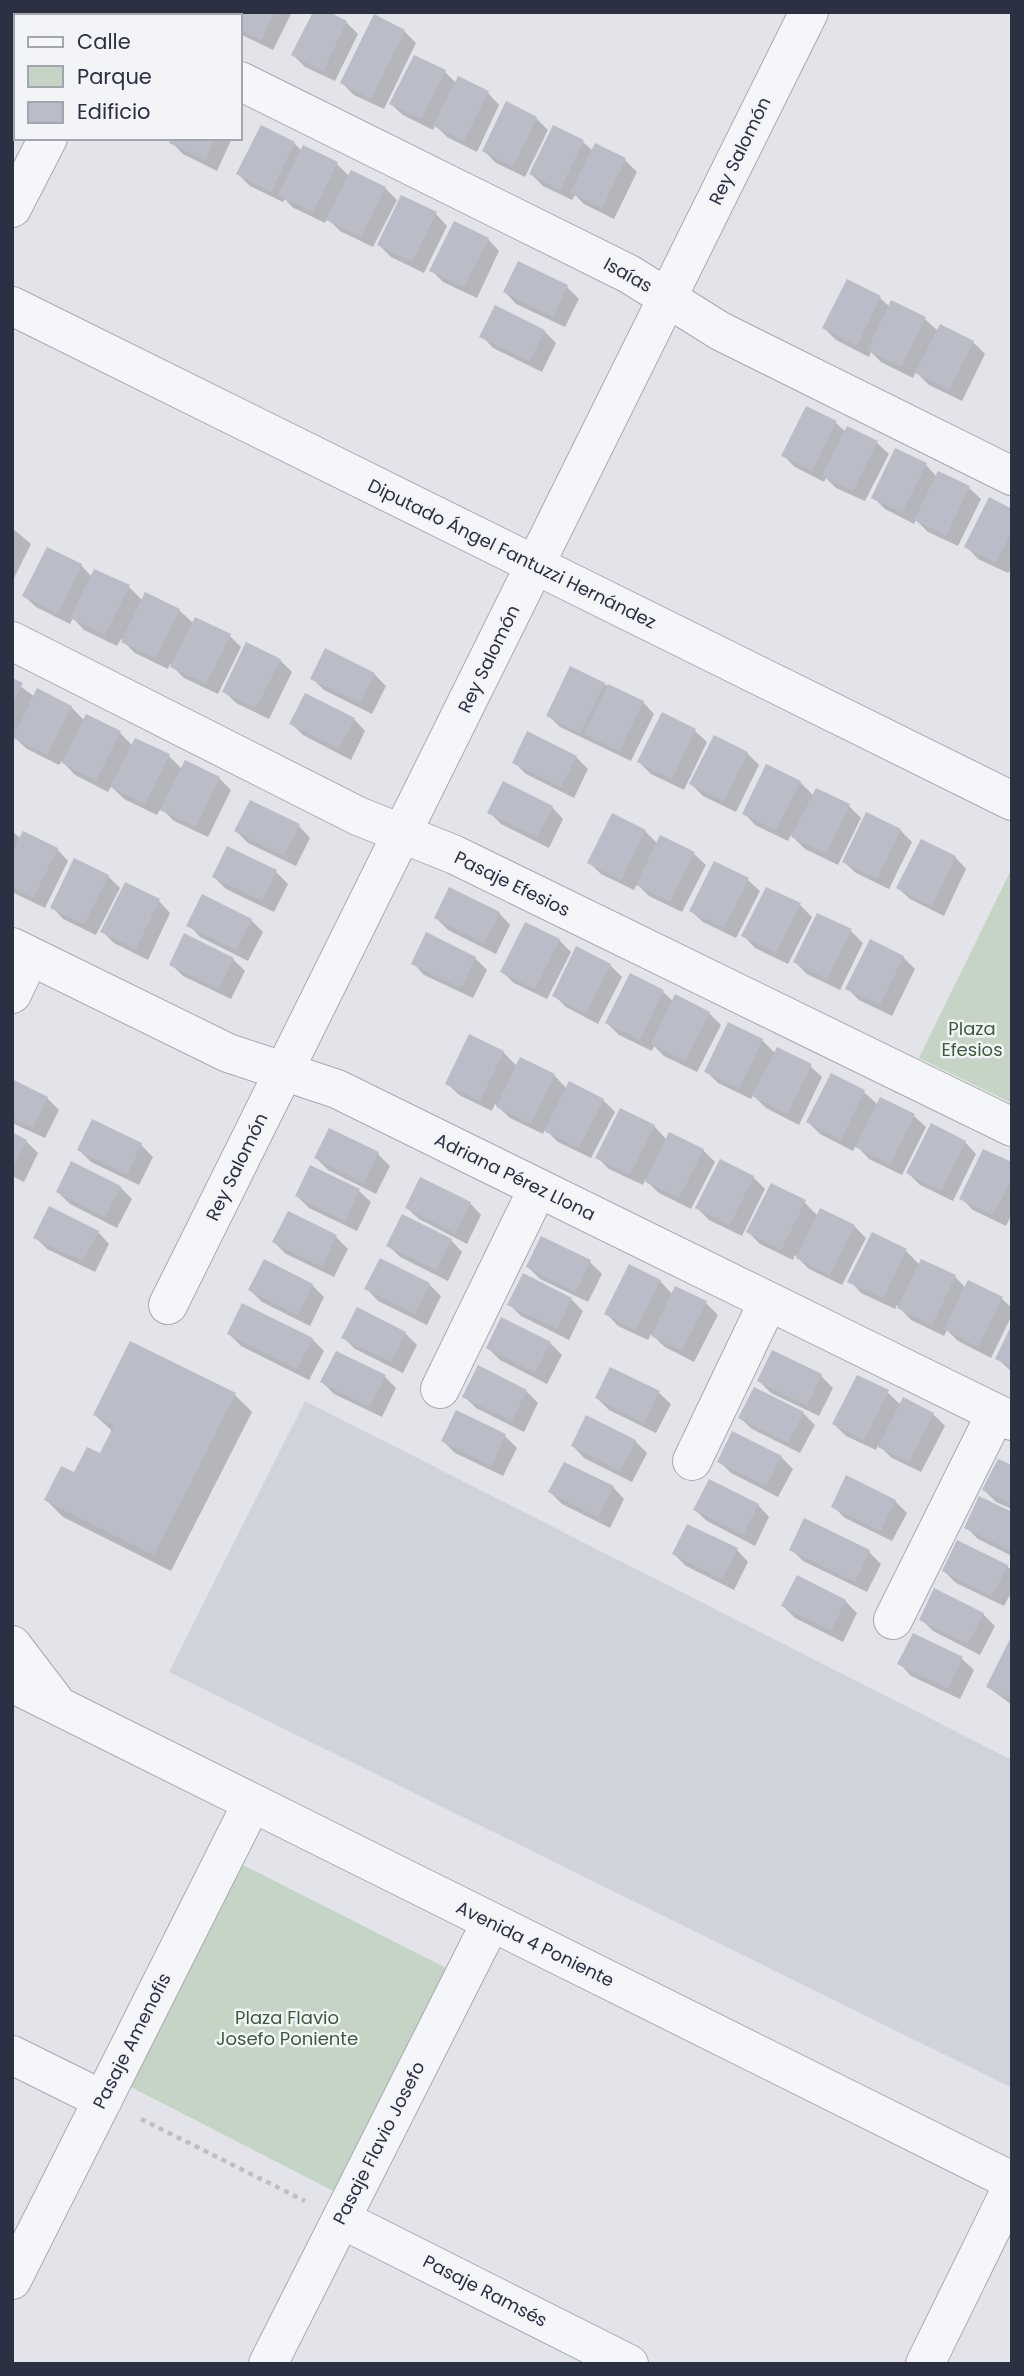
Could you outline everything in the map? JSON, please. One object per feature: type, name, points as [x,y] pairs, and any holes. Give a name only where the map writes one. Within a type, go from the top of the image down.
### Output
[{"type":"street","name":"Rey Salomón","points":[[168,1305],[809,12]]},
{"type":"street","name":"Isaías","points":[[242,83],[617,268],[720,331],[1012,476]]},
{"type":"street","points":[[12,208],[47,140]]},
{"type":"street","name":"Diputado Ángel Fantuzzi Hernández","points":[[12,306],[1012,801]]},
{"type":"street","name":"Pasaje Efesios","points":[[12,641],[358,816],[477,866],[1012,1127]]},
{"type":"street","points":[[12,994],[21,951]]},
{"type":"street","name":"Adriana Pérez Llona","points":[[21,951],[228,1053],[337,1089],[1004,1417]]},
{"type":"street","points":[[440,1389],[538,1188]]},
{"type":"street","points":[[692,1461],[768,1302]]},
{"type":"street","points":[[893,1620],[1004,1417]]},
{"type":"street","name":"Avenida 4 Poniente","points":[[12,1645],[59,1707]]},
{"type":"street","name":"Avenida 4 Poniente","points":[[12,1684],[1012,2181]]},
{"type":"street","name":"Pasaje Amenofis","points":[[12,2280],[252,1803]]},
{"type":"street","name":"Pasaje Flavio Josefo","points":[[268,2364],[491,1922]]},
{"type":"street","points":[[12,2055],[103,2100]]},
{"type":"street","points":[[925,2364],[1012,2187]]},
{"type":"street","name":"Pasaje Ramsés","points":[[341,2219],[629,2364]]},
{"type":"path","points":[[103,2100],[341,2219]]},
{"type":"shaded area","points":[[305,1401],[1012,1760],[1012,2088],[169,1672]]},
{"type":"green space","name":"Plaza Efesios","points":[[1012,868],[1012,1103],[919,1058]]},
{"type":"green space","name":"Plaza Flavio Josefo Poniente","points":[[237,1862],[450,1970],[339,2194],[125,2084]]},
{"type":"building","points":[[275,12],[261,40],[242,31],[242,14],[231,14]]},
{"type":"building","points":[[313,12],[329,12],[347,21],[323,71],[291,55]]},
{"type":"building","points":[[374,14],[405,30],[371,99],[340,83]]},
{"type":"building","points":[[414,55],[446,70],[421,119],[389,104]]},
{"type":"building","points":[[458,76],[489,91],[464,141],[433,126]]},
{"type":"building","points":[[506,101],[537,117],[513,167],[482,151]]},
{"type":"building","points":[[261,125],[295,142],[271,192],[236,174]]},
{"type":"building","points":[[553,125],[584,140],[560,190],[529,174]]},
{"type":"building","points":[[170,140],[214,140],[205,160],[169,143]]},
{"type":"building","points":[[595,143],[626,158],[602,208],[570,193]]},
{"type":"building","points":[[303,145],[338,162],[313,212],[278,195]]},
{"type":"building","points":[[351,170],[386,187],[361,237],[326,220]]},
{"type":"building","points":[[401,195],[437,212],[412,262],[377,245]]},
{"type":"building","points":[[454,221],[489,238],[464,287],[429,271]]},
{"type":"building","points":[[518,261],[568,285],[553,317],[503,292]]},
{"type":"building","points":[[847,279],[881,296],[857,346],[822,328]]},
{"type":"building","points":[[891,300],[926,317],[901,367],[867,350]]},
{"type":"building","points":[[495,305],[545,330],[530,361],[479,337]]},
{"type":"building","points":[[940,324],[974,341],[949,390],[915,373]]},
{"type":"building","points":[[806,406],[837,421],[812,471],[781,456]]},
{"type":"building","points":[[847,426],[878,441],[853,491],[822,476]]},
{"type":"building","points":[[895,448],[927,463],[902,513],[871,498]]},
{"type":"building","points":[[938,471],[970,486],[946,536],[914,520]]},
{"type":"building","points":[[989,497],[1012,509],[1012,531],[996,563],[964,547]]},
{"type":"building","points":[[47,547],[82,564],[58,614],[22,596]]},
{"type":"building","points":[[94,569],[130,585],[105,635],[70,618]]},
{"type":"building","points":[[145,592],[180,609],[156,658],[121,642]]},
{"type":"building","points":[[195,617],[231,634],[206,684],[170,667]]},
{"type":"building","points":[[246,642],[281,659],[256,708],[222,692]]},
{"type":"building","points":[[325,648],[375,673],[360,703],[310,679]]},
{"type":"building","points":[[570,666],[605,683],[580,733],[546,716]]},
{"type":"building","points":[[12,678],[23,683],[12,706]]},
{"type":"building","points":[[608,684],[644,701],[619,751],[584,734]]},
{"type":"building","points":[[37,688],[72,706],[47,755],[13,738]]},
{"type":"building","points":[[305,693],[355,718],[339,749],[289,724]]},
{"type":"building","points":[[662,712],[696,729],[672,779],[637,762]]},
{"type":"building","points":[[86,714],[121,731],[96,781],[62,763]]},
{"type":"building","points":[[527,731],[577,756],[561,787],[512,763]]},
{"type":"building","points":[[714,735],[748,752],[724,801],[689,784]]},
{"type":"building","points":[[135,738],[170,754],[145,804],[110,787]]},
{"type":"building","points":[[185,760],[220,777],[196,827],[160,810]]},
{"type":"building","points":[[766,764],[801,781],[776,830],[742,814]]},
{"type":"building","points":[[503,781],[553,806],[537,837],[487,813]]},
{"type":"building","points":[[816,788],[850,804],[826,854],[791,837]]},
{"type":"building","points":[[250,800],[300,824],[284,856],[234,831]]},
{"type":"building","points":[[866,812],[901,829],[877,879],[842,862]]},
{"type":"building","points":[[612,813],[646,830],[621,880],[587,863]]},
{"type":"building","points":[[23,831],[58,848],[33,898],[12,887],[12,852]]},
{"type":"building","points":[[660,835],[695,852],[670,902],[636,885]]},
{"type":"building","points":[[921,839],[956,856],[932,906],[896,888]]},
{"type":"building","points":[[227,846],[277,870],[262,901],[212,877]]},
{"type":"building","points":[[74,858],[109,875],[84,925],[50,908]]},
{"type":"building","points":[[714,861],[749,878],[724,928],[689,911]]},
{"type":"building","points":[[125,882],[160,899],[136,949],[100,932]]},
{"type":"building","points":[[449,887],[500,912],[484,943],[434,918]]},
{"type":"building","points":[[766,887],[801,903],[776,953],[741,936]]},
{"type":"building","points":[[202,894],[252,919],[236,950],[186,926]]},
{"type":"building","points":[[817,913],[852,929],[827,979],[793,962]]},
{"type":"building","points":[[525,922],[560,939],[535,989],[500,972]]},
{"type":"building","points":[[426,932],[476,957],[461,988],[411,964]]},
{"type":"building","points":[[184,933],[234,958],[219,989],[169,965]]},
{"type":"building","points":[[870,939],[904,956],[880,1005],[845,989]]},
{"type":"building","points":[[576,946],[611,964],[586,1013],[552,996]]},
{"type":"building","points":[[630,973],[664,990],[640,1040],[605,1023]]},
{"type":"building","points":[[675,994],[710,1012],[685,1061],[651,1044]]},
{"type":"building","points":[[728,1022],[763,1039],[739,1089],[704,1072]]},
{"type":"building","points":[[469,1034],[504,1051],[480,1101],[445,1084]]},
{"type":"building","points":[[777,1047],[812,1064],[787,1114],[752,1096]]},
{"type":"building","points":[[520,1057],[555,1074],[531,1124],[496,1107]]},
{"type":"building","points":[[831,1073],[865,1090],[841,1140],[806,1122]]},
{"type":"building","points":[[12,1079],[48,1097],[33,1128],[12,1118]]},
{"type":"building","points":[[569,1081],[604,1099],[579,1148],[544,1131]]},
{"type":"building","points":[[880,1097],[915,1114],[890,1164],[855,1147]]},
{"type":"building","points":[[620,1108],[655,1125],[630,1175],[595,1158]]},
{"type":"building","points":[[92,1119],[142,1143],[127,1175],[77,1150]]},
{"type":"building","points":[[931,1123],[966,1141],[941,1191],[906,1173]]},
{"type":"building","points":[[329,1128],[379,1152],[364,1183],[314,1158]]},
{"type":"building","points":[[12,1132],[27,1140],[12,1170]]},
{"type":"building","points":[[669,1132],[704,1149],[679,1198],[645,1182]]},
{"type":"building","points":[[983,1149],[1012,1162],[1012,1179],[993,1215],[959,1199]]},
{"type":"building","points":[[720,1159],[754,1176],[730,1225],[695,1208]]},
{"type":"building","points":[[71,1161],[121,1186],[105,1217],[56,1192]]},
{"type":"building","points":[[310,1165],[360,1189],[345,1221],[295,1196]]},
{"type":"building","points":[[420,1177],[471,1202],[455,1233],[405,1208]]},
{"type":"building","points":[[771,1183],[806,1200],[781,1250],[746,1232]]},
{"type":"building","points":[[49,1206],[99,1231],[83,1261],[33,1238]]},
{"type":"building","points":[[820,1208],[855,1225],[830,1275],[796,1258]]},
{"type":"building","points":[[288,1211],[337,1235],[322,1267],[272,1242]]},
{"type":"building","points":[[402,1214],[452,1239],[436,1270],[386,1246]]},
{"type":"building","points":[[872,1232],[907,1249],[883,1298],[847,1282]]},
{"type":"building","points":[[541,1236],[591,1260],[576,1292],[526,1267]]},
{"type":"building","points":[[380,1258],[430,1283],[415,1314],[364,1289]]},
{"type":"building","points":[[264,1259],[313,1284],[298,1315],[248,1290]]},
{"type":"building","points":[[921,1259],[956,1275],[932,1325],[897,1308]]},
{"type":"building","points":[[629,1264],[661,1280],[636,1330],[604,1314]]},
{"type":"building","points":[[523,1273],[572,1298],[557,1329],[507,1305]]},
{"type":"building","points":[[968,1280],[1003,1297],[978,1347],[944,1329]]},
{"type":"building","points":[[675,1286],[707,1301],[682,1351],[651,1336]]},
{"type":"building","points":[[242,1303],[313,1338],[297,1369],[227,1334]]},
{"type":"building","points":[[357,1307],[406,1332],[391,1362],[341,1338]]},
{"type":"building","points":[[501,1317],[551,1342],[535,1373],[486,1348]]},
{"type":"building","points":[[1012,1324],[1012,1367],[995,1359]]},
{"type":"building","points":[[130,1341],[236,1393],[154,1555],[44,1500],[61,1466],[74,1472],[87,1447],[100,1453],[114,1425],[93,1415]]},
{"type":"building","points":[[772,1350],[822,1374],[807,1406],[757,1381]]},
{"type":"building","points":[[336,1351],[386,1375],[370,1407],[320,1382]]},
{"type":"building","points":[[478,1365],[527,1390],[512,1421],[462,1397]]},
{"type":"building","points":[[610,1367],[660,1391],[644,1423],[595,1398]]},
{"type":"building","points":[[857,1375],[889,1390],[864,1440],[832,1424]]},
{"type":"building","points":[[754,1387],[804,1412],[788,1443],[738,1418]]},
{"type":"building","points":[[903,1397],[934,1413],[909,1462],[878,1447]]},
{"type":"building","points":[[456,1410],[506,1434],[491,1466],[441,1441]]},
{"type":"building","points":[[586,1415],[636,1440],[620,1471],[571,1446]]},
{"type":"building","points":[[732,1431],[782,1456],[766,1486],[717,1462]]},
{"type":"building","points":[[998,1459],[1012,1465],[1012,1505],[982,1490]]},
{"type":"building","points":[[564,1462],[614,1486],[598,1517],[548,1492]]},
{"type":"building","points":[[846,1475],[896,1500],[880,1531],[831,1507]]},
{"type":"building","points":[[709,1479],[759,1504],[743,1535],[693,1510]]},
{"type":"building","points":[[979,1496],[1012,1512],[1012,1551],[964,1528]]},
{"type":"building","points":[[804,1518],[870,1550],[855,1582],[789,1550]]},
{"type":"building","points":[[687,1524],[738,1548],[722,1579],[672,1554]]},
{"type":"building","points":[[957,1540],[1008,1565],[992,1596],[942,1571]]},
{"type":"building","points":[[797,1575],[846,1600],[831,1631],[781,1606]]},
{"type":"building","points":[[934,1588],[984,1613],[968,1644],[919,1620]]},
{"type":"building","points":[[913,1633],[963,1657],[948,1689],[897,1664]]},
{"type":"building","points":[[1012,1635],[1012,1700],[986,1687]]}]
